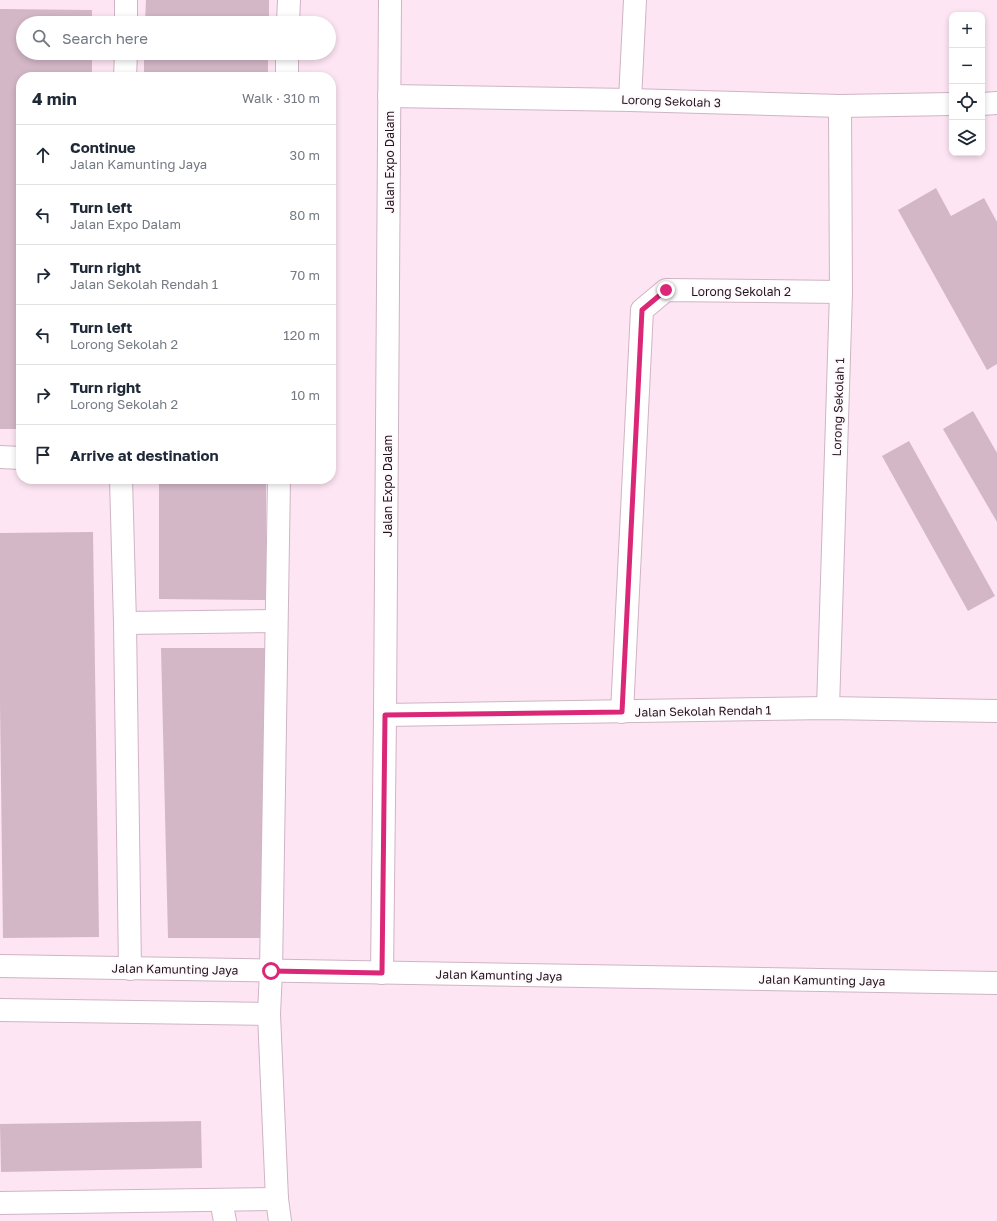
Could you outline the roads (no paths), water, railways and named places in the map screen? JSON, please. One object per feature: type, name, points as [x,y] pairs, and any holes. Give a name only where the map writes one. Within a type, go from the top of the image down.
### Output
[{"type":"street","points":[[126,0],[126,16]]},
{"type":"street","points":[[288,16],[289,0]]},
{"type":"street","name":"Jalan Expo Dalam","points":[[382,973],[390,0]]},
{"type":"street","points":[[630,100],[635,0]]},
{"type":"street","points":[[125,72],[126,60]]},
{"type":"street","points":[[287,60],[287,72]]},
{"type":"street","name":"Lorong Sekolah 3","points":[[389,96],[630,100],[840,106],[949,104]]},
{"type":"street","points":[[985,104],[997,103]]},
{"type":"street","name":"Lorong Sekolah 1","points":[[828,708],[842,292],[840,106]]},
{"type":"street","name":"Lorong Sekolah 2","points":[[622,712],[642,310],[666,290],[842,292]]},
{"type":"street","points":[[0,457],[16,458]]},
{"type":"street","points":[[121,484],[125,623],[130,969]]},
{"type":"street","points":[[278,484],[271,971],[269,1014],[277,1199],[280,1221]]},
{"type":"street","points":[[125,623],[276,621]]},
{"type":"street","name":"Jalan Sekolah Rendah 1","points":[[385,715],[828,708],[997,711]]},
{"type":"street","name":"Jalan Kamunting Jaya","points":[[0,966],[997,983]]},
{"type":"street","points":[[0,1010],[269,1014]]},
{"type":"street","points":[[0,1203],[59,1212],[221,1200],[277,1199]]},
{"type":"street","points":[[221,1200],[225,1221]]}]
